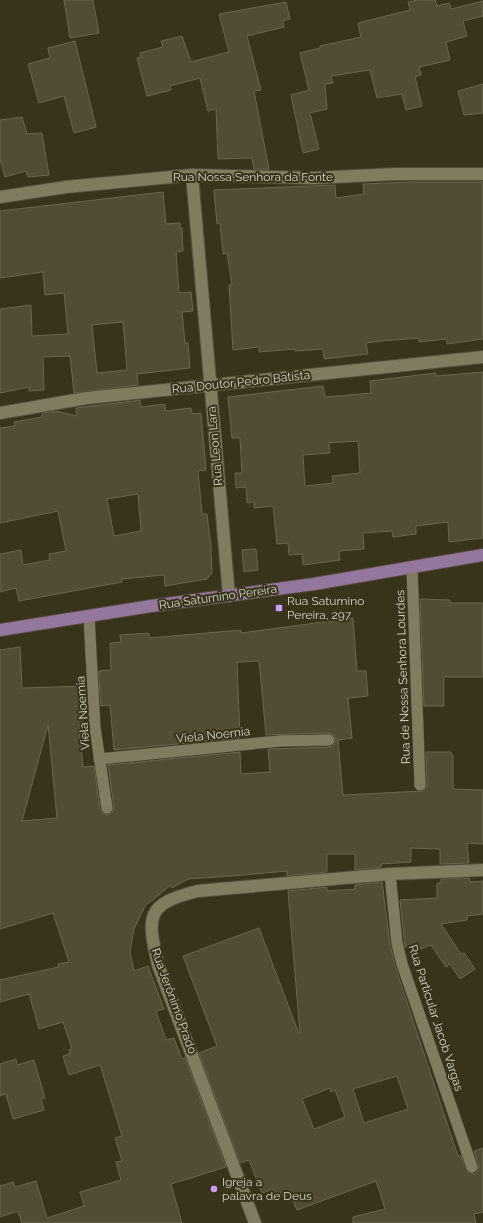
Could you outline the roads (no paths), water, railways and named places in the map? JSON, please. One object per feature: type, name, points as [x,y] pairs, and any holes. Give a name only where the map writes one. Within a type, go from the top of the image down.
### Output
[{"type":"main road","name":"Rua Saturnino Pereira","points":[[0,630],[412,568],[483,555]]},
{"type":"street","name":"Rua Nossa Senhora da Fonte","points":[[0,197],[66,188],[192,176],[314,178],[395,174],[483,174]]},
{"type":"street","name":"Rua Leon Lara","points":[[192,176],[209,385],[229,596]]},
{"type":"street","name":"Rua Doutor Pedro Batista","points":[[0,413],[87,398],[483,358]]},
{"type":"street","name":"Rua Jerônimo Prado","points":[[255,1223],[158,965],[151,933],[152,915],[158,907],[174,897],[198,891],[390,874],[483,870]]},
{"type":"lane","name":"Rua de Nossa Senhora Lourdes","points":[[412,568],[420,785]]},
{"type":"lane","name":"Viela Noemia","points":[[89,616],[95,728],[107,808]]},
{"type":"lane","name":"Viela Noernia","points":[[100,758],[280,741],[329,740]]},
{"type":"lane","name":"Rua Particular Jacob Vargas","points":[[390,874],[397,943],[402,964],[472,1167]]},
{"type":"place","name":"Rua Saturnino Pereira, 297","points":[[279,608]]},
{"type":"place","name":"Igreja a palavra de Deus","points":[[214,1189]]}]
